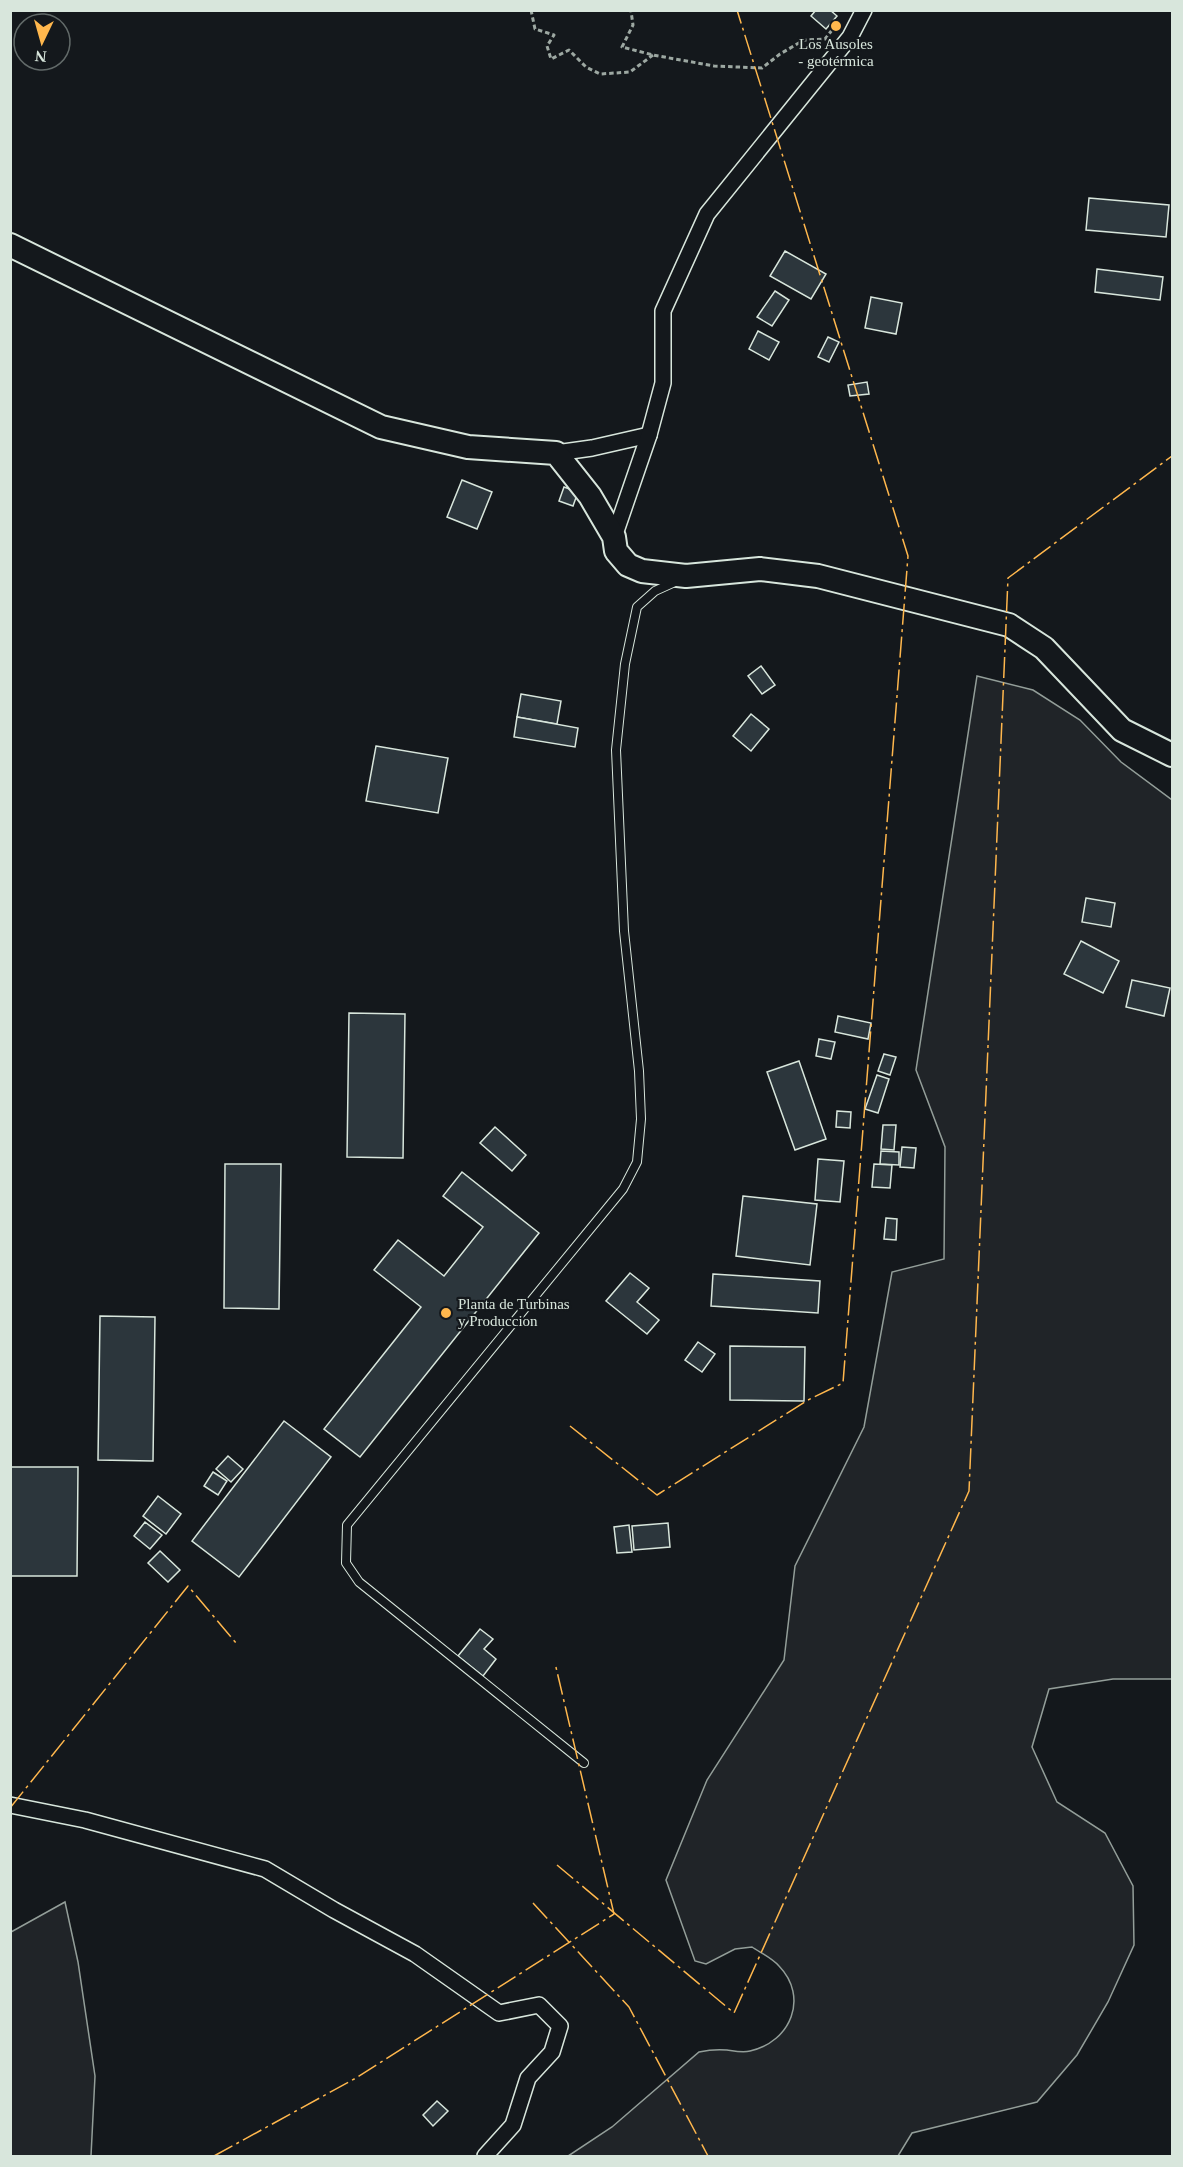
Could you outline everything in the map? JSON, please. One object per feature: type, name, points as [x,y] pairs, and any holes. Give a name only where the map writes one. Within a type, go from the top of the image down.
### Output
[{"type":"street","points":[[614,537],[649,435],[663,383],[663,311],[707,214],[850,37],[864,10]]},
{"type":"street","points":[[10,245],[381,427],[468,447],[556,453],[592,448],[649,435]]},
{"type":"street","points":[[556,453],[590,496],[614,537],[616,551],[628,565],[642,571],[686,576],[760,568],[818,576],[1008,625],[1044,648],[1122,730],[1173,755]]},
{"type":"street","points":[[10,1805],[86,1820],[265,1869],[415,1954],[499,2013],[539,2005],[560,2025],[552,2052],[528,2078],[513,2125],[485,2157]]},
{"type":"lane","points":[[584,1763],[359,1582],[346,1563],[347,1525],[623,1190],[637,1162],[641,1119],[639,1071],[624,931],[617,739],[625,664],[637,608],[655,591],[686,576]]},
{"type":"path","points":[[531,10],[535,29],[554,35],[547,46],[551,59],[569,50],[586,67],[600,74],[630,72],[653,55]]},
{"type":"path","points":[[628,10],[631,11],[633,25],[622,47],[714,66],[762,68],[804,40],[825,39],[836,25],[850,37]]},
{"type":"shaded area","points":[[977,676],[1033,690],[1080,720],[1121,762],[1172,800],[1172,1679],[1113,1679],[1049,1689],[1032,1747],[1057,1802],[1105,1833],[1133,1886],[1134,1945],[1108,2002],[1077,2055],[1037,2102],[912,2133],[898,2156],[568,2156],[612,2127],[699,2052],[720,2050],[747,2052],[764,2046],[776,2038],[791,2017],[794,2004],[793,1991],[788,1978],[776,1963],[752,1947],[735,1949],[706,1964],[695,1961],[666,1880],[707,1780],[784,1660],[795,1566],[864,1427],[892,1272],[944,1259],[945,1147],[916,1070]]},
{"type":"shaded area","points":[[65,1902],[78,1962],[95,2076],[91,2156],[11,2156],[11,1932]]},
{"type":"building","points":[[816,10],[830,10],[837,16],[826,29],[811,16]]},
{"type":"building","points":[[1089,198],[1169,205],[1166,237],[1086,230]]},
{"type":"building","points":[[785,251],[826,274],[811,299],[770,276]]},
{"type":"building","points":[[1097,269],[1163,277],[1160,300],[1095,292]]},
{"type":"building","points":[[775,291],[789,300],[772,326],[757,317]]},
{"type":"building","points":[[871,297],[902,303],[896,334],[865,328]]},
{"type":"building","points":[[758,331],[779,342],[769,360],[749,349]]},
{"type":"building","points":[[828,337],[839,342],[829,362],[818,357]]},
{"type":"building","points":[[867,382],[869,394],[850,396],[848,385]]},
{"type":"building","points":[[462,480],[492,492],[477,529],[447,517]]},
{"type":"building","points":[[564,487],[578,492],[573,506],[559,501]]},
{"type":"building","points":[[761,666],[775,685],[762,694],[748,676]]},
{"type":"building","points":[[521,694],[561,701],[557,724],[517,717]]},
{"type":"building","points":[[751,714],[769,729],[751,751],[733,736]]},
{"type":"building","points":[[517,717],[578,728],[575,747],[514,737]]},
{"type":"building","points":[[376,746],[448,758],[438,813],[366,801]]},
{"type":"building","points":[[1086,898],[1115,903],[1111,927],[1082,922]]},
{"type":"building","points":[[1081,941],[1119,961],[1103,993],[1064,974]]},
{"type":"building","points":[[1132,980],[1170,988],[1164,1016],[1126,1007]]},
{"type":"building","points":[[349,1013],[405,1014],[403,1158],[347,1157]]},
{"type":"building","points":[[838,1016],[871,1023],[868,1039],[835,1032]]},
{"type":"building","points":[[819,1039],[835,1042],[831,1059],[816,1056]]},
{"type":"building","points":[[884,1054],[896,1057],[890,1075],[878,1071]]},
{"type":"building","points":[[799,1061],[826,1139],[795,1150],[767,1072]]},
{"type":"building","points":[[877,1075],[889,1079],[878,1113],[865,1109]]},
{"type":"building","points":[[837,1111],[851,1112],[850,1128],[836,1127]]},
{"type":"building","points":[[883,1125],[896,1125],[894,1150],[881,1149]]},
{"type":"building","points":[[495,1127],[526,1155],[512,1171],[480,1143]]},
{"type":"building","points":[[902,1147],[916,1148],[914,1168],[900,1167]]},
{"type":"building","points":[[881,1151],[899,1152],[899,1165],[880,1164]]},
{"type":"building","points":[[818,1159],[844,1161],[840,1202],[815,1200]]},
{"type":"building","points":[[225,1164],[281,1164],[279,1309],[224,1308]]},
{"type":"building","points":[[874,1164],[892,1165],[890,1188],[872,1187]]},
{"type":"building","name":"Planta de Turbinas y Produccion","points":[[462,1172],[539,1233],[360,1457],[324,1429],[421,1307],[374,1270],[398,1240],[444,1276],[483,1227],[443,1196]]},
{"type":"building","points":[[743,1196],[817,1204],[810,1265],[736,1256]]},
{"type":"building","points":[[886,1218],[897,1219],[896,1240],[884,1239]]},
{"type":"building","points":[[630,1273],[649,1288],[637,1302],[659,1320],[647,1334],[606,1301]]},
{"type":"building","points":[[713,1274],[820,1281],[818,1313],[711,1306]]},
{"type":"building","points":[[100,1316],[155,1317],[153,1461],[98,1460]]},
{"type":"building","points":[[698,1342],[715,1354],[702,1372],[685,1360]]},
{"type":"building","points":[[730,1346],[805,1347],[804,1401],[730,1400]]},
{"type":"building","points":[[284,1421],[331,1457],[239,1577],[192,1541]]},
{"type":"building","points":[[228,1456],[243,1469],[231,1482],[216,1469]]},
{"type":"building","points":[[10,1467],[78,1467],[77,1576],[10,1576]]},
{"type":"building","points":[[213,1472],[227,1481],[218,1495],[204,1486]]},
{"type":"building","points":[[158,1496],[181,1514],[166,1534],[143,1516]]},
{"type":"building","points":[[145,1522],[162,1535],[150,1549],[134,1536]]},
{"type":"building","points":[[668,1523],[670,1547],[634,1550],[632,1526]]},
{"type":"building","points":[[629,1525],[632,1552],[617,1553],[614,1527]]},
{"type":"building","points":[[160,1551],[180,1570],[168,1582],[148,1563]]},
{"type":"building","points":[[480,1629],[493,1639],[484,1649],[496,1659],[483,1676],[458,1656]]},
{"type":"building","points":[[437,2101],[448,2111],[433,2126],[423,2115]]},
{"type":"power","points":[[570,1426],[657,1495],[808,1400],[843,1383],[908,556],[737,10]]},
{"type":"power","points":[[557,1865],[734,2013],[969,1491],[1008,578],[1172,456]]},
{"type":"power","points":[[10,1808],[188,1586],[236,1643]]},
{"type":"power","points":[[214,2156],[356,2078],[614,1914],[555,1663]]},
{"type":"power","points":[[533,1903],[629,2007],[708,2156]]},
{"type":"place","name":"Los Ausoles - geotérmica","points":[[836,26]]},
{"type":"place","name":"Planta de Turbinas y Produccion","points":[[446,1313]]}]
